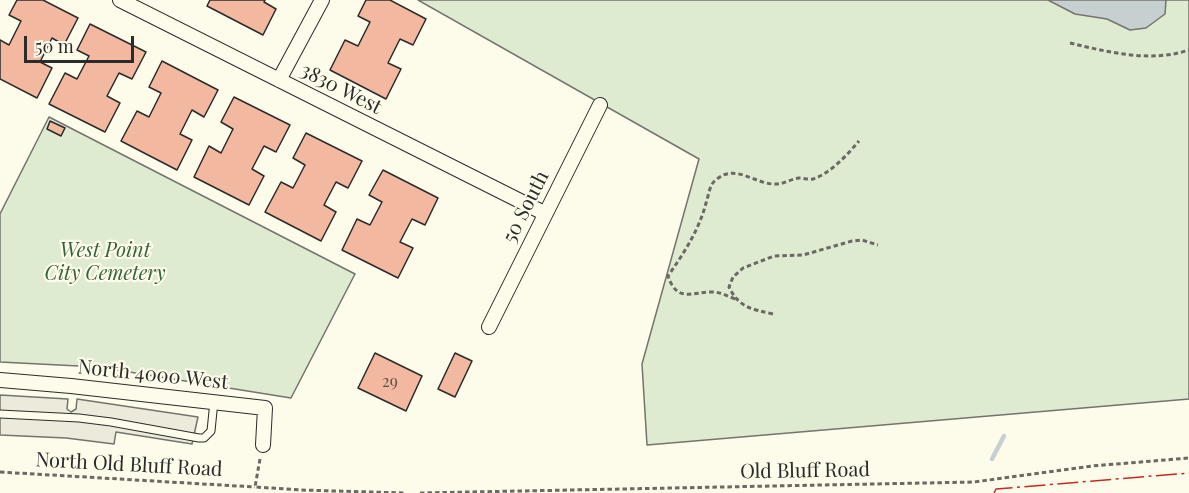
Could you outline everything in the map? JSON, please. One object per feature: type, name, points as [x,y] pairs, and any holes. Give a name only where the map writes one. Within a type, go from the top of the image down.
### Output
[{"type":"street","name":"3830 West","points":[[120,0],[544,213]]},
{"type":"street","points":[[279,80],[322,0]]},
{"type":"street","name":"50 South","points":[[489,327],[600,105]]},
{"type":"street","name":"North 4000 West","points":[[0,380],[265,408],[262,445]]},
{"type":"lane","points":[[0,414],[90,419],[204,438],[211,430],[214,401]]},
{"type":"path","points":[[1070,43],[1110,53],[1154,56],[1175,55],[1189,50]]},
{"type":"path","points":[[773,314],[747,308],[721,293],[710,292],[694,296],[683,293],[675,289],[668,276],[685,252],[703,215],[711,184],[718,177],[729,173],[741,173],[771,184],[785,184],[798,178],[812,180],[834,166],[859,141]]},
{"type":"path","points":[[735,300],[729,287],[733,277],[743,268],[758,262],[774,256],[803,255],[852,241],[861,240],[878,245]]},
{"type":"path","points":[[262,445],[255,487],[405,493]]},
{"type":"path","name":"Old Bluff Road","points":[[420,493],[974,482],[1092,466],[1189,458]]},
{"type":"path","name":"North Old Bluff Road","points":[[0,472],[255,487]]},
{"type":"green space","points":[[418,0],[1189,0],[1189,399],[647,445],[642,364],[699,159]]},
{"type":"green space","name":"West Point City Cemetery","points":[[49,117],[355,274],[291,398],[98,367],[0,362],[0,214]]},
{"type":"shaded area","points":[[1048,0],[1166,0],[1165,14],[1146,28],[1130,30],[1107,19],[1075,14]]},
{"type":"shaded area","points":[[0,395],[68,399],[67,409],[71,412],[76,409],[77,399],[198,417],[192,444],[116,432],[114,444],[66,438],[0,435]]},
{"type":"building","points":[[17,0],[43,0],[78,18],[64,45],[52,38],[40,62],[52,68],[37,98],[0,79],[0,40],[9,45],[21,21],[9,15]]},
{"type":"building","points":[[210,0],[265,0],[264,2],[276,9],[263,35],[207,6]]},
{"type":"building","points":[[366,0],[390,0],[426,19],[413,45],[400,39],[388,63],[401,69],[386,99],[330,70],[345,40],[358,46],[370,22],[358,16]]},
{"type":"building","points":[[90,24],[146,52],[132,79],[119,73],[107,96],[120,103],[105,132],[49,104],[65,73],[77,79],[89,56],[77,50]]},
{"type":"building","points":[[162,61],[218,90],[204,117],[192,110],[180,134],[192,140],[177,170],[121,141],[137,111],[149,117],[161,93],[149,87]]},
{"type":"building","points":[[234,97],[290,125],[276,152],[264,146],[252,169],[264,176],[249,205],[194,177],[209,146],[221,153],[233,129],[221,122]]},
{"type":"building","points":[[50,121],[65,128],[61,136],[47,129]]},
{"type":"building","points":[[306,133],[362,161],[348,188],[336,182],[324,205],[336,212],[321,241],[265,212],[281,182],[293,188],[305,165],[293,158]]},
{"type":"building","points":[[383,170],[438,198],[425,225],[412,219],[400,242],[413,248],[398,278],[342,250],[357,219],[370,225],[382,202],[369,195]]},
{"type":"building","points":[[375,353],[422,376],[406,411],[358,388]]},
{"type":"building","points":[[455,353],[472,361],[455,397],[438,389]]},
{"type":"waterway","points":[[992,459],[1004,436]]},
{"type":"power","points":[[994,493],[996,489],[1189,473]]}]
